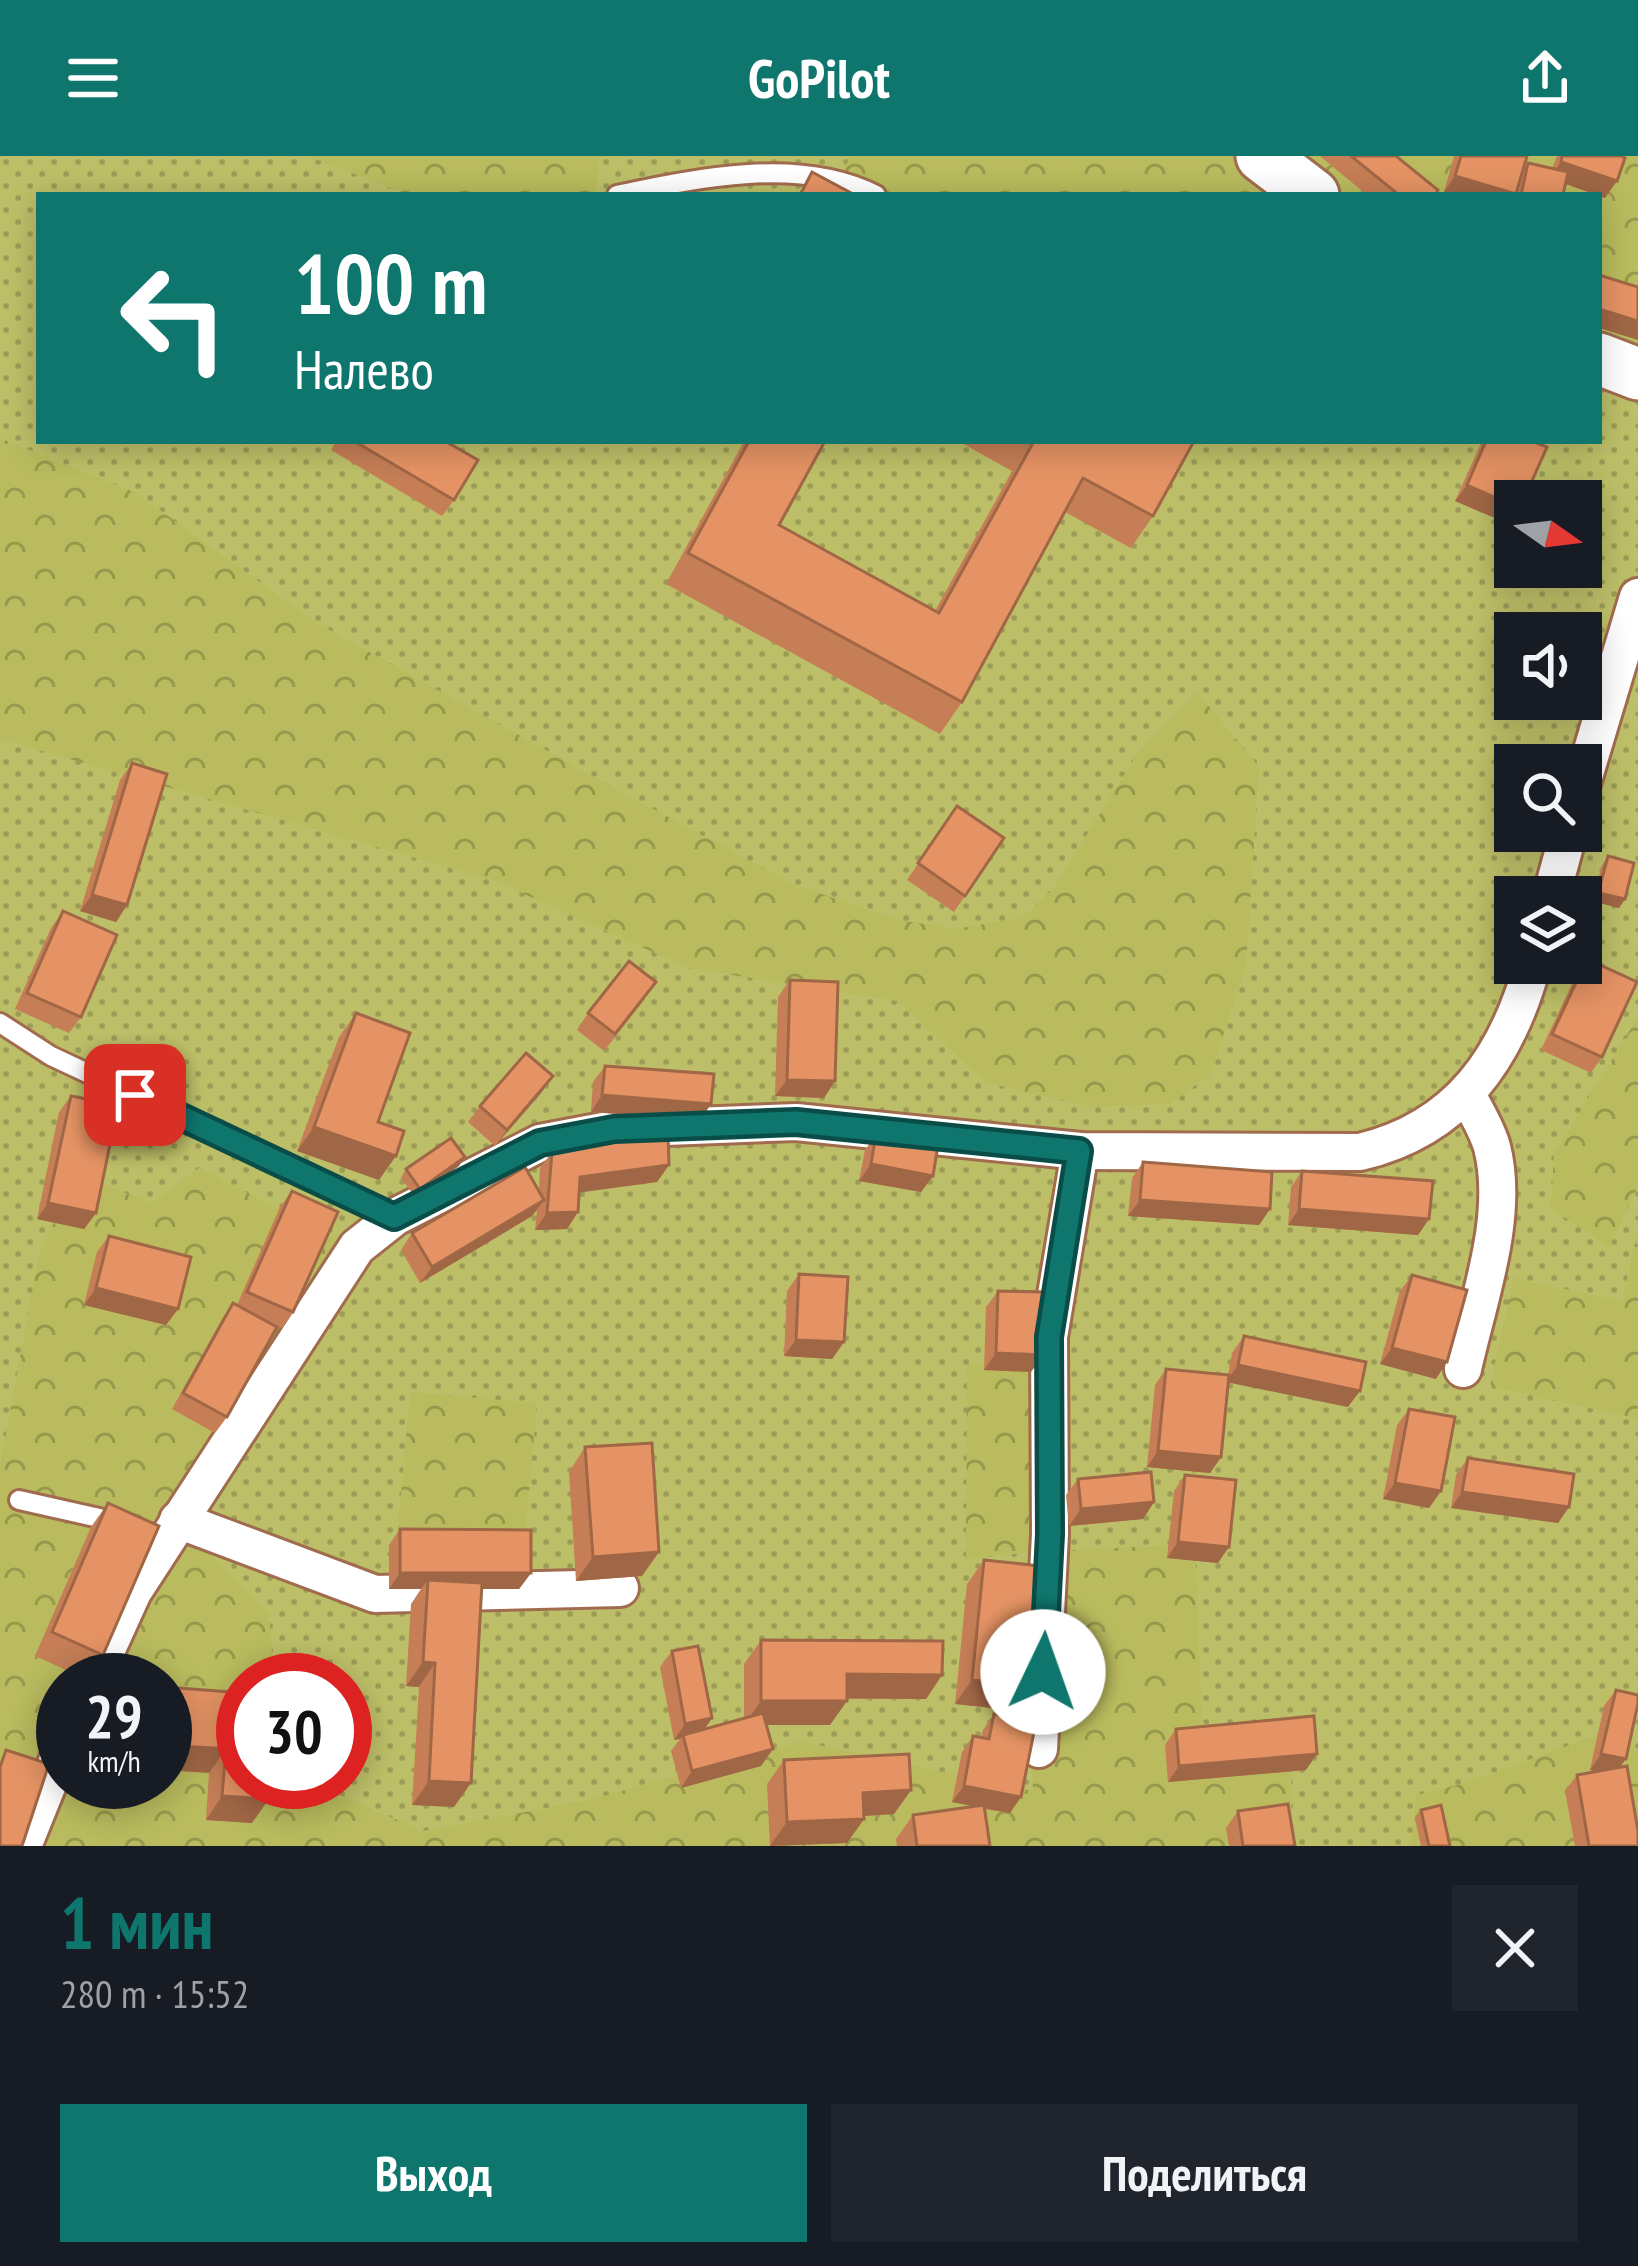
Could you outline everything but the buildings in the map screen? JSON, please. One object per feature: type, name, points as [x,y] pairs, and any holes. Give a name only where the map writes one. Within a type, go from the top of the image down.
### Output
[{"type":"street","points":[[1262,156],[1309,192]]},
{"type":"street","points":[[1602,360],[1638,374]]},
{"type":"street","points":[[1594,744],[1638,597]]},
{"type":"street","points":[[105,1653],[133,1592],[173,1527],[356,1247],[394,1217],[540,1143],[614,1129],[796,1122],[1079,1151],[1360,1152],[1401,1142],[1468,1096],[1500,1041],[1524,984]]},
{"type":"street","points":[[1463,1369],[1486,1267],[1496,1186],[1491,1143],[1468,1096]]},
{"type":"street","points":[[1039,1749],[1050,1534],[1049,1337],[1079,1151]]},
{"type":"street","points":[[173,1527],[375,1594],[620,1588]]},
{"type":"street","points":[[23,1846],[38,1809]]},
{"type":"lane","points":[[630,192],[688,179],[807,175],[843,181],[869,192]]},
{"type":"lane","points":[[0,1023],[51,1056],[394,1217]]},
{"type":"lane","points":[[19,1500],[173,1527]]},
{"type":"shaded area","points":[[0,156],[1285,156],[1330,192],[36,192],[36,444],[1602,444],[1602,353],[1638,367],[1638,1846],[0,1846]]},
{"type":"green space","points":[[308,156],[600,156],[595,192],[401,192]]},
{"type":"green space","points":[[850,156],[1638,156],[1638,367],[1602,353],[1602,192],[836,189]]},
{"type":"green space","points":[[0,438],[136,493],[317,623],[616,789],[793,884],[897,920],[957,929],[1023,917],[1053,889],[1139,751],[1197,692],[1259,767],[1246,966],[1210,1075],[1170,1104],[1093,1107],[987,1083],[897,1001],[688,968],[495,881],[0,739]]},
{"type":"green space","points":[[1638,1017],[1638,1186],[1609,1247],[1551,1208],[1554,1154]]},
{"type":"green space","points":[[199,1168],[346,1244],[180,1523],[269,1614],[272,1653],[216,1653],[216,1809],[372,1809],[423,1831],[589,1800],[803,1742],[1033,1791],[1031,1741],[1051,1551],[966,1558],[967,1364],[1049,1363],[1052,1551],[1195,1544],[1202,1723],[1292,1748],[1291,1846],[26,1846],[0,1786],[0,1466],[39,1254],[77,1174],[151,1203]]},
{"type":"green space","points":[[1638,1230],[1638,1419],[1490,1386],[1514,1278],[1622,1301]]},
{"type":"green space","points":[[410,1392],[537,1403],[525,1538],[398,1527]]},
{"type":"green space","points":[[1614,1729],[1638,1752],[1638,1846],[1411,1846],[1416,1795],[1462,1784]]},
{"type":"route","points":[[135,1095],[394,1217],[540,1143],[614,1129],[796,1122],[1079,1151],[1049,1337],[1050,1534],[1043,1672]]}]
